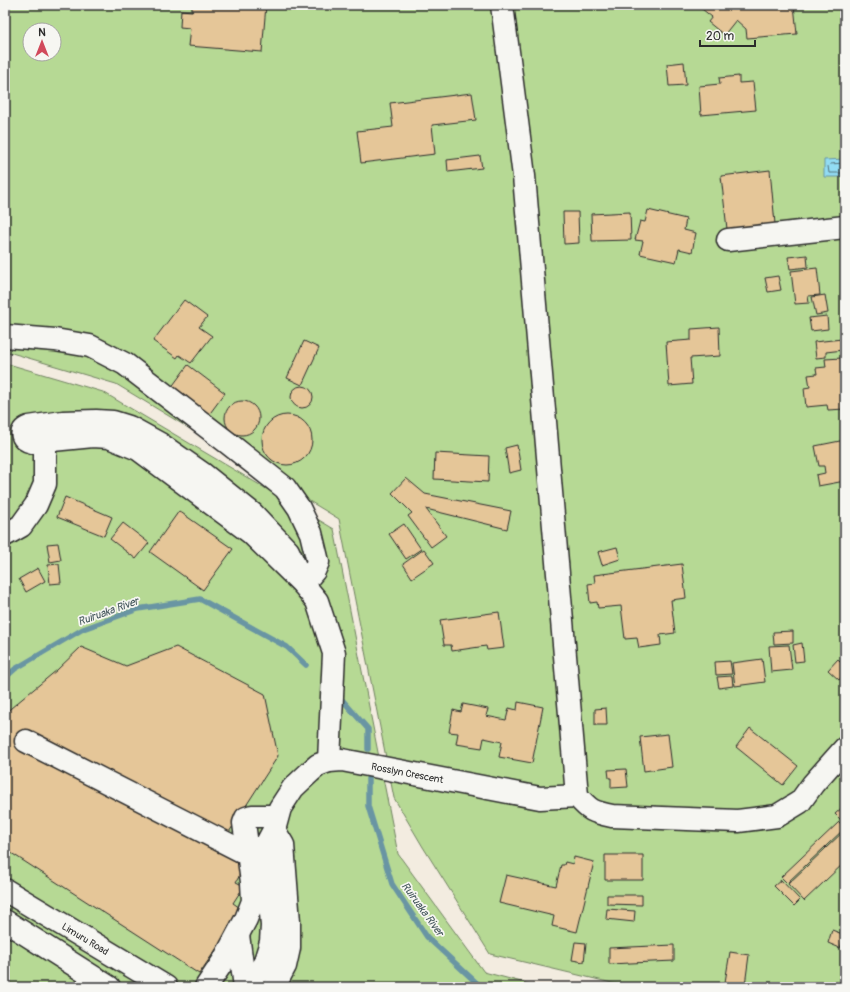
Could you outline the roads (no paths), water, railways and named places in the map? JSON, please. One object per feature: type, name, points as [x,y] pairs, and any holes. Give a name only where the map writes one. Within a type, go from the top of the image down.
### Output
[{"type":"street","points":[[502,5],[524,176],[577,796],[587,808],[599,814],[612,816],[738,821],[777,816],[800,802],[813,784],[845,748]]},
{"type":"street","points":[[728,240],[845,227]]},
{"type":"street","points":[[5,336],[55,340],[90,346],[125,364],[285,488],[299,508],[311,534],[318,562],[314,571],[303,584]]},
{"type":"street","points":[[5,534],[21,526],[36,505],[45,484],[45,441],[32,442],[25,440],[23,438],[23,433],[26,428],[47,424],[96,421],[113,422],[129,427],[160,444],[203,474],[252,514],[288,551],[303,584],[317,601],[334,653],[329,761]]},
{"type":"street","points":[[26,741],[267,864]]},
{"type":"street","name":"Rosslyn Crescent","points":[[270,950],[272,926],[266,845],[280,808],[293,788],[318,765],[329,761],[342,760],[540,798],[577,796]]},
{"type":"street","points":[[206,987],[224,960],[242,927],[252,901],[252,882],[244,823],[246,818],[252,816],[275,823],[283,845],[289,922],[288,957],[274,987]]},
{"type":"street","name":"Limuru Road","points":[[5,890],[166,987]]},
{"type":"street","points":[[5,921],[109,987]]},
{"type":"street","points":[[242,927],[248,933],[252,941],[258,946],[270,950]]},
{"type":"street","points":[[242,927],[246,987]]},
{"type":"street","points":[[246,987],[264,964],[270,950],[289,940]]},
{"type":"water","points":[[845,159],[845,177],[824,177],[824,160]]},
{"type":"waterway","name":"Ruiruaka River","points":[[5,678],[15,669],[83,629],[138,609],[200,599],[287,647],[306,665]]},
{"type":"waterway","name":"Ruiruaka River","points":[[338,695],[368,729],[368,749]]},
{"type":"waterway","name":"Ruiruaka River","points":[[368,779],[368,806],[392,884],[427,937],[481,987]]}]
